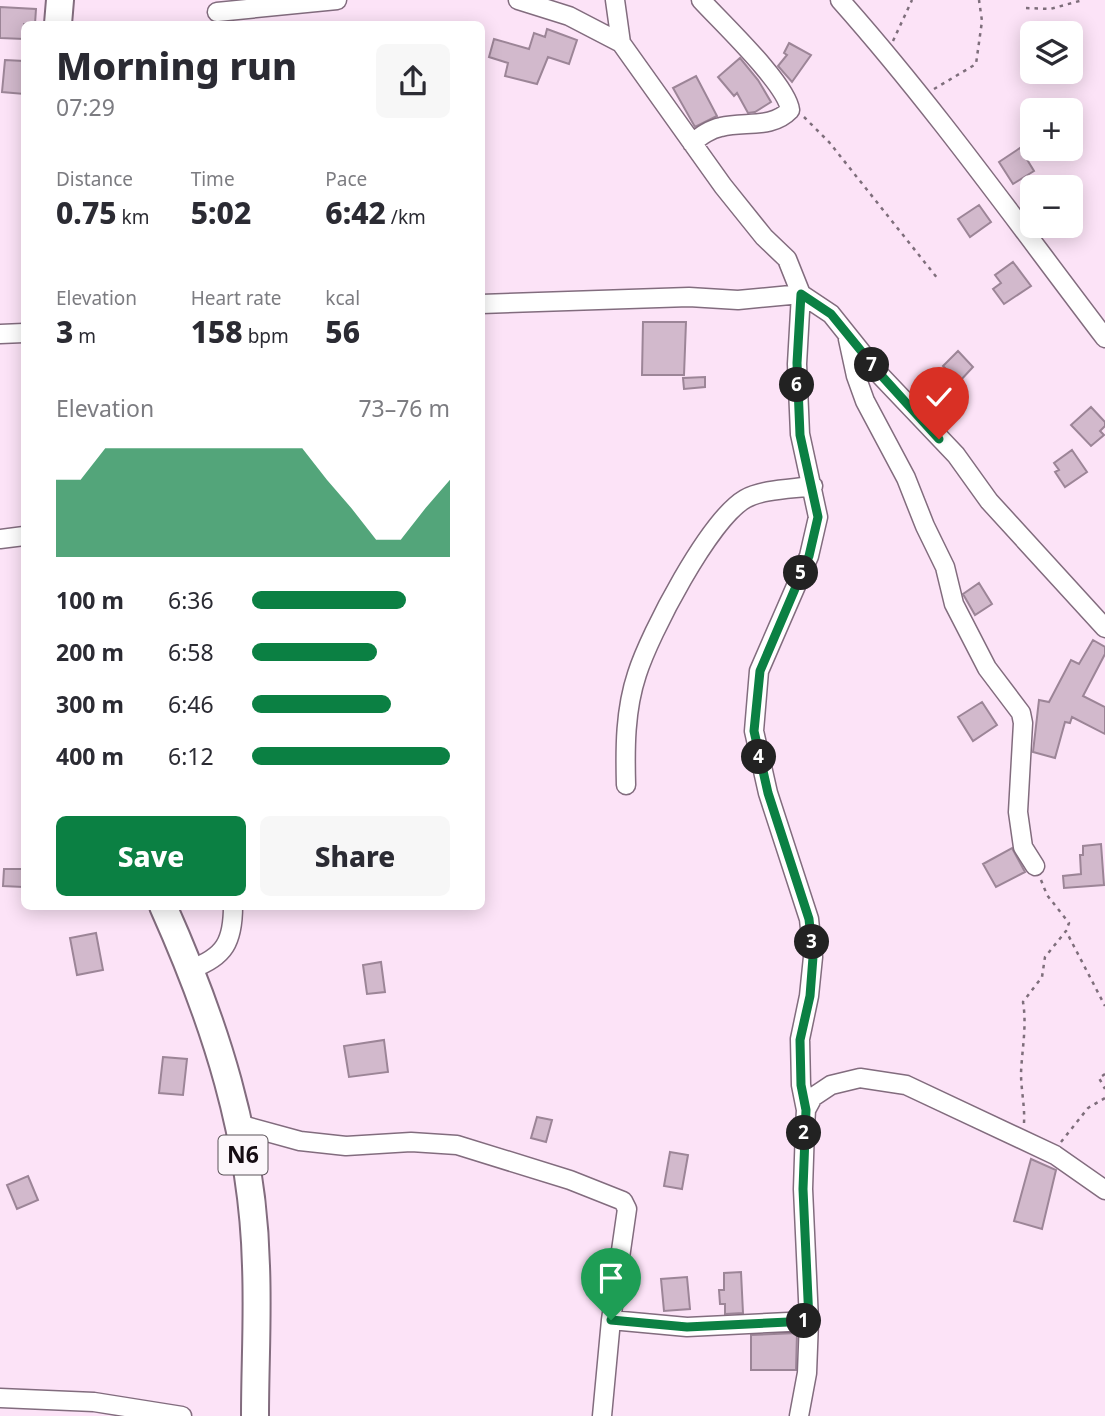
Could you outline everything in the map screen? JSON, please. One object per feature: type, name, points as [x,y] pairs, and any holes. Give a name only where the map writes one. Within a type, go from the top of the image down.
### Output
[{"type":"highway","points":[[58,21],[60,0]]},
{"type":"highway","name":"N6","points":[[165,910],[191,969],[215,1034],[238,1124],[256,1264],[255,1416]]},
{"type":"street","points":[[217,12],[337,0]]},
{"type":"street","points":[[518,0],[569,16],[621,43],[750,220],[788,259],[801,294],[797,363],[800,435],[818,517],[815,536],[760,671],[754,731],[768,793],[809,919],[813,957],[810,996],[800,1040],[801,1085],[806,1110],[803,1189],[809,1321],[807,1373],[799,1416]]},
{"type":"street","points":[[615,0],[621,43]]},
{"type":"street","points":[[692,143],[710,130],[723,126],[772,122],[790,110],[789,102],[772,78],[701,0]]},
{"type":"street","points":[[840,0],[922,96],[1105,338]]},
{"type":"street","points":[[485,304],[676,297],[738,300],[801,294],[831,314],[956,455],[989,501],[1105,628]]},
{"type":"street","points":[[0,334],[21,333]]},
{"type":"street","points":[[847,335],[856,376],[865,401],[906,478],[945,567],[954,604],[987,668],[1021,713],[1018,812],[1023,847],[1035,866]]},
{"type":"street","points":[[626,785],[624,743],[636,676],[652,637],[688,569],[734,507],[747,497],[813,486]]},
{"type":"street","points":[[0,539],[21,536]]},
{"type":"street","points":[[191,969],[204,964],[223,950],[233,934],[233,910]]},
{"type":"street","points":[[806,1110],[813,1097],[831,1085],[860,1078],[906,1086],[1055,1155],[1105,1190]]},
{"type":"street","points":[[238,1124],[300,1141],[346,1146],[411,1142],[457,1145],[616,1196],[623,1201],[627,1209],[611,1320],[602,1416]]},
{"type":"street","points":[[611,1320],[687,1327],[809,1321]]},
{"type":"street","points":[[0,1398],[94,1402],[182,1416]]},
{"type":"path","points":[[884,52],[896,38],[912,0]]},
{"type":"path","points":[[922,96],[976,64],[982,22],[979,0]]},
{"type":"path","points":[[1026,8],[1050,9],[1083,0]]},
{"type":"path","points":[[789,102],[829,142],[938,279]]},
{"type":"path","points":[[1026,1140],[1021,1077],[1026,1028],[1023,1002],[1042,977],[1045,957],[1066,931],[1069,923],[1047,895],[1035,866]]},
{"type":"path","points":[[1066,931],[1105,1006]]},
{"type":"path","points":[[1105,1074],[1099,1078],[1105,1088]]},
{"type":"path","points":[[1055,1155],[1056,1149],[1076,1121],[1097,1101],[1105,1098]]},
{"type":"building","points":[[0,7],[36,9],[35,21],[21,21],[21,39],[0,38]]},
{"type":"building","points":[[547,29],[577,40],[569,64],[548,57],[537,84],[505,76],[508,63],[489,57],[494,39],[529,49],[534,33],[545,37]]},
{"type":"building","points":[[789,43],[811,55],[792,82],[778,66],[787,55],[784,53]]},
{"type":"building","points":[[740,58],[771,102],[755,112],[748,113],[737,93],[734,96],[718,77]]},
{"type":"building","points":[[5,60],[21,61],[21,94],[2,92]]},
{"type":"building","points":[[696,76],[717,116],[695,127],[673,88]]},
{"type":"building","points":[[1020,148],[1020,161],[1028,161],[1034,171],[1020,175],[1020,180],[1013,184],[999,162]]},
{"type":"building","points":[[979,205],[991,222],[970,237],[958,219]]},
{"type":"building","points":[[1013,262],[1031,286],[1004,304],[993,289],[1001,283],[995,275]]},
{"type":"building","points":[[643,322],[686,322],[684,375],[642,375]]},
{"type":"building","points":[[958,351],[973,367],[959,382],[943,366]]},
{"type":"building","points":[[705,377],[705,387],[684,389],[683,378]]},
{"type":"building","points":[[1091,407],[1105,422],[1105,426],[1100,431],[1104,435],[1091,446],[1071,425]]},
{"type":"building","points":[[1072,450],[1087,472],[1065,487],[1055,472],[1059,470],[1054,463]]},
{"type":"building","points":[[979,583],[992,604],[975,615],[963,594]]},
{"type":"building","points":[[1093,640],[1105,647],[1105,654],[1083,696],[1105,707],[1105,734],[1072,717],[1070,723],[1065,722],[1055,758],[1033,752],[1039,700],[1049,702],[1071,660],[1079,664]]},
{"type":"building","points":[[982,702],[997,725],[973,741],[958,717]]},
{"type":"building","points":[[1101,844],[1104,885],[1064,888],[1063,876],[1081,874],[1080,855],[1083,855],[1083,846]]},
{"type":"building","points":[[1012,848],[1025,872],[996,887],[983,864]]},
{"type":"building","points":[[4,869],[21,869],[21,887],[3,886]]},
{"type":"building","points":[[96,933],[103,970],[77,975],[70,938]]},
{"type":"building","points":[[381,962],[385,992],[367,994],[363,965]]},
{"type":"building","points":[[384,1040],[388,1072],[349,1077],[344,1046]]},
{"type":"building","points":[[163,1057],[187,1059],[183,1095],[159,1093]]},
{"type":"building","points":[[537,1117],[552,1120],[546,1142],[531,1138]]},
{"type":"building","points":[[670,1152],[688,1155],[682,1189],[664,1186]]},
{"type":"building","points":[[1031,1159],[1056,1170],[1042,1229],[1014,1221]]},
{"type":"building","points":[[28,1176],[38,1200],[17,1209],[7,1185]]},
{"type":"building","points":[[741,1272],[743,1313],[725,1314],[725,1304],[720,1304],[719,1290],[724,1290],[724,1273]]},
{"type":"building","points":[[687,1277],[690,1309],[664,1311],[661,1279]]},
{"type":"building","points":[[797,1333],[796,1370],[751,1370],[751,1335]]},
{"type":"route","points":[[611,1320],[687,1327],[809,1321],[803,1189],[806,1110],[801,1085],[800,1040],[810,996],[813,957],[809,919],[768,793],[754,731],[760,671],[809,556],[818,517],[800,435],[797,396],[801,294],[831,314],[880,374],[939,439]]}]
